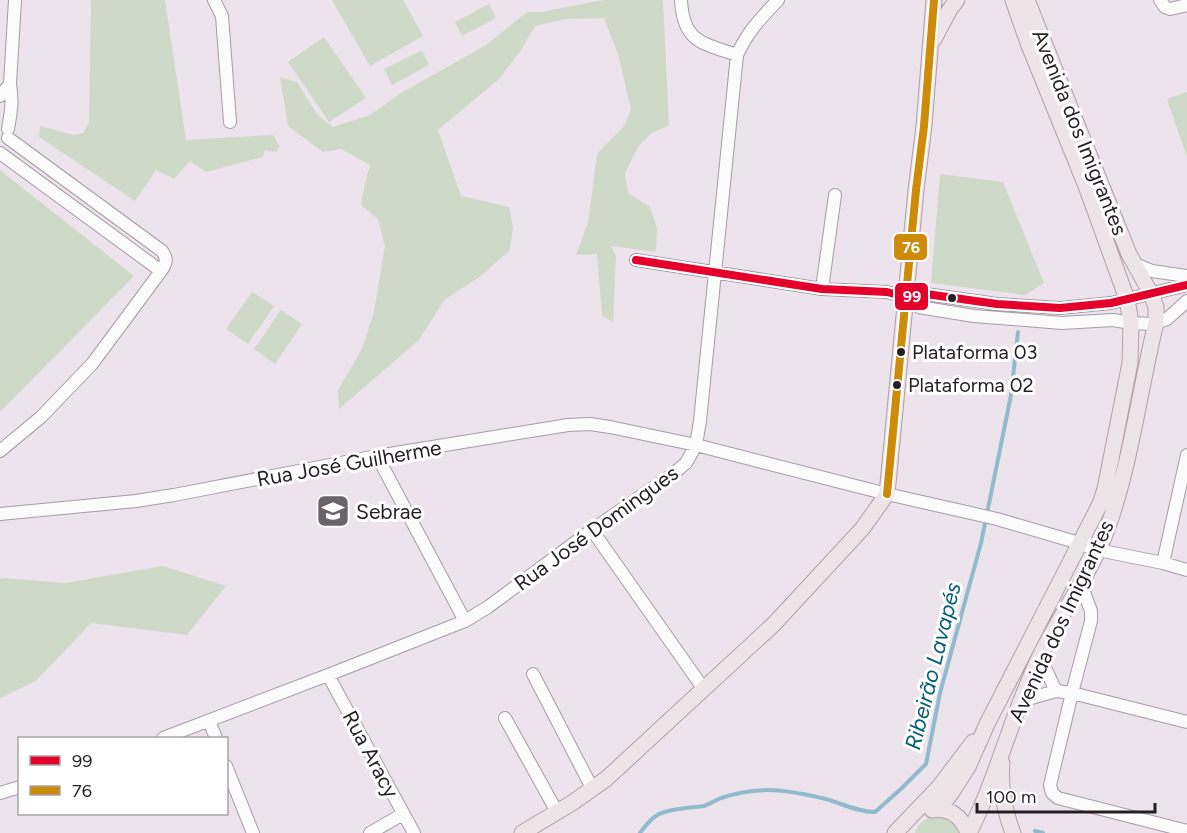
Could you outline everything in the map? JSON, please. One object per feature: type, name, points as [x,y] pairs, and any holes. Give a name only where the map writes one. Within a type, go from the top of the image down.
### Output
[{"type":"main road","points":[[522,833],[606,779],[773,625],[862,529],[887,494],[934,0]]},
{"type":"main road","points":[[931,44],[957,0]]},
{"type":"main road","points":[[1001,0],[1019,4]]},
{"type":"main road","name":"Avenida dos Imigrantes","points":[[969,833],[982,807],[1021,701],[1040,657],[1081,584],[1111,519],[1126,462],[1156,323],[1156,307],[1151,294],[1120,232],[1019,4]]},
{"type":"main road","name":"Avenida dos Imigrantes","points":[[986,726],[1100,504],[1129,372],[1132,341],[1127,299],[1086,186],[1028,43],[1019,4]]},
{"type":"main road","points":[[904,832],[920,815],[929,810],[939,809],[968,767],[986,726]]},
{"type":"main road","points":[[904,832],[986,726]]},
{"type":"main road","points":[[1003,748],[1002,790],[1006,814],[1013,833]]},
{"type":"main road","name":"Avenida dos Imigrantes","points":[[939,809],[958,816],[969,833]]},
{"type":"street","points":[[0,451],[41,417],[92,364],[166,262],[162,251],[4,134],[13,98],[10,84],[15,0]]},
{"type":"street","points":[[214,0],[222,16],[230,122]]},
{"type":"street","points":[[681,0],[681,14],[686,28],[693,36],[704,44],[737,55]]},
{"type":"street","name":"Rua José Domingues","points":[[166,737],[465,621],[488,607],[686,463],[696,445],[700,422],[737,55],[752,27],[778,0]]},
{"type":"street","points":[[1160,0],[1170,9],[1187,5]]},
{"type":"street","points":[[0,96],[10,84]]},
{"type":"street","points":[[0,153],[161,271]]},
{"type":"street","points":[[822,289],[835,195]]},
{"type":"street","points":[[636,260],[822,289],[887,292],[906,297],[919,307],[974,316],[1062,323],[1113,320],[1156,323],[1167,319],[1187,301]]},
{"type":"street","points":[[1135,264],[1152,271],[1187,276]]},
{"type":"street","points":[[906,297],[926,294],[997,304],[1060,308],[1111,303],[1187,285]]},
{"type":"street","name":"Rua José Guilherme","points":[[0,514],[164,497],[377,456],[568,425],[590,424],[696,445],[887,494],[997,519],[1098,550],[1187,570]]},
{"type":"street","points":[[1162,563],[1187,455]]},
{"type":"street","points":[[377,456],[465,621]]},
{"type":"street","points":[[592,531],[704,688]]},
{"type":"street","points":[[1081,584],[1091,611],[1091,621],[1050,786],[1052,793],[1058,798],[1187,831]]},
{"type":"street","points":[[1040,657],[1056,691]]},
{"type":"street","points":[[533,674],[592,788]]},
{"type":"street","name":"Rua Aracy","points":[[328,675],[414,833]]},
{"type":"street","points":[[1021,701],[1056,691],[1072,693],[1187,722]]},
{"type":"street","points":[[505,718],[557,812]]},
{"type":"street","points":[[209,721],[216,737]]},
{"type":"street","points":[[228,771],[253,833]]},
{"type":"street","points":[[0,793],[18,788]]},
{"type":"street","points":[[370,833],[403,814]]},
{"type":"green space","points":[[91,0],[165,0],[186,140],[273,135],[280,147],[276,152],[265,150],[263,157],[206,172],[190,161],[174,179],[156,170],[135,201],[39,137],[40,126],[73,135],[83,133],[89,123]]},
{"type":"green space","points":[[332,0],[403,0],[423,36],[370,66]]},
{"type":"green space","points":[[603,0],[663,0],[669,126],[650,134],[638,147],[625,173],[628,193],[650,207],[657,228],[656,252],[611,246],[616,256],[613,322],[602,316],[597,254],[576,255],[588,223],[597,154],[624,126],[631,109],[618,54],[604,18],[566,19],[535,26],[519,53],[498,80],[438,130],[461,196],[509,207],[513,227],[510,250],[481,276],[444,300],[419,340],[339,409],[338,390],[362,349],[374,312],[385,246],[378,219],[361,205],[370,165],[341,149],[323,152],[288,126],[280,77],[297,82],[317,114],[333,127],[370,115],[401,93],[486,45],[527,12],[542,12]]},
{"type":"green space","points":[[489,4],[496,18],[462,36],[455,22]]},
{"type":"green space","points":[[324,37],[366,98],[329,122],[288,62]]},
{"type":"green space","points":[[422,50],[429,65],[392,85],[384,69]]},
{"type":"green space","points":[[1187,92],[1187,157],[1167,99]]},
{"type":"green space","points":[[0,170],[134,276],[0,412]]},
{"type":"green space","points":[[940,174],[1003,182],[1044,283],[1025,295],[931,283]]},
{"type":"green space","points":[[252,292],[274,306],[248,344],[226,329]]},
{"type":"green space","points":[[281,310],[302,324],[275,364],[254,349]]},
{"type":"green space","points":[[163,566],[226,586],[187,635],[91,623],[36,681],[0,698],[0,579],[65,583]]},
{"type":"green space","points":[[934,816],[949,818],[962,833],[915,833],[922,822]]},
{"type":"waterway","name":"Ribeirão Lavapés","points":[[640,833],[654,817],[664,812],[704,806],[721,798],[748,791],[774,790],[799,793],[875,812],[926,764],[940,693],[981,543],[1011,395],[1018,332]]},
{"type":"waterway","points":[[1035,831],[1043,833]]},
{"type":"transit line","name":"76","points":[[887,494],[924,126],[934,0]]},
{"type":"transit line","name":"99","points":[[636,260],[822,289],[887,292],[906,297],[926,294],[997,304],[1060,308],[1111,303],[1187,285]]},
{"type":"place","name":"Plataforma 03","points":[[901,352]]},
{"type":"place","name":"Plataforma 02","points":[[897,385]]},
{"type":"place","name":"Sebrae","points":[[333,511]]}]
